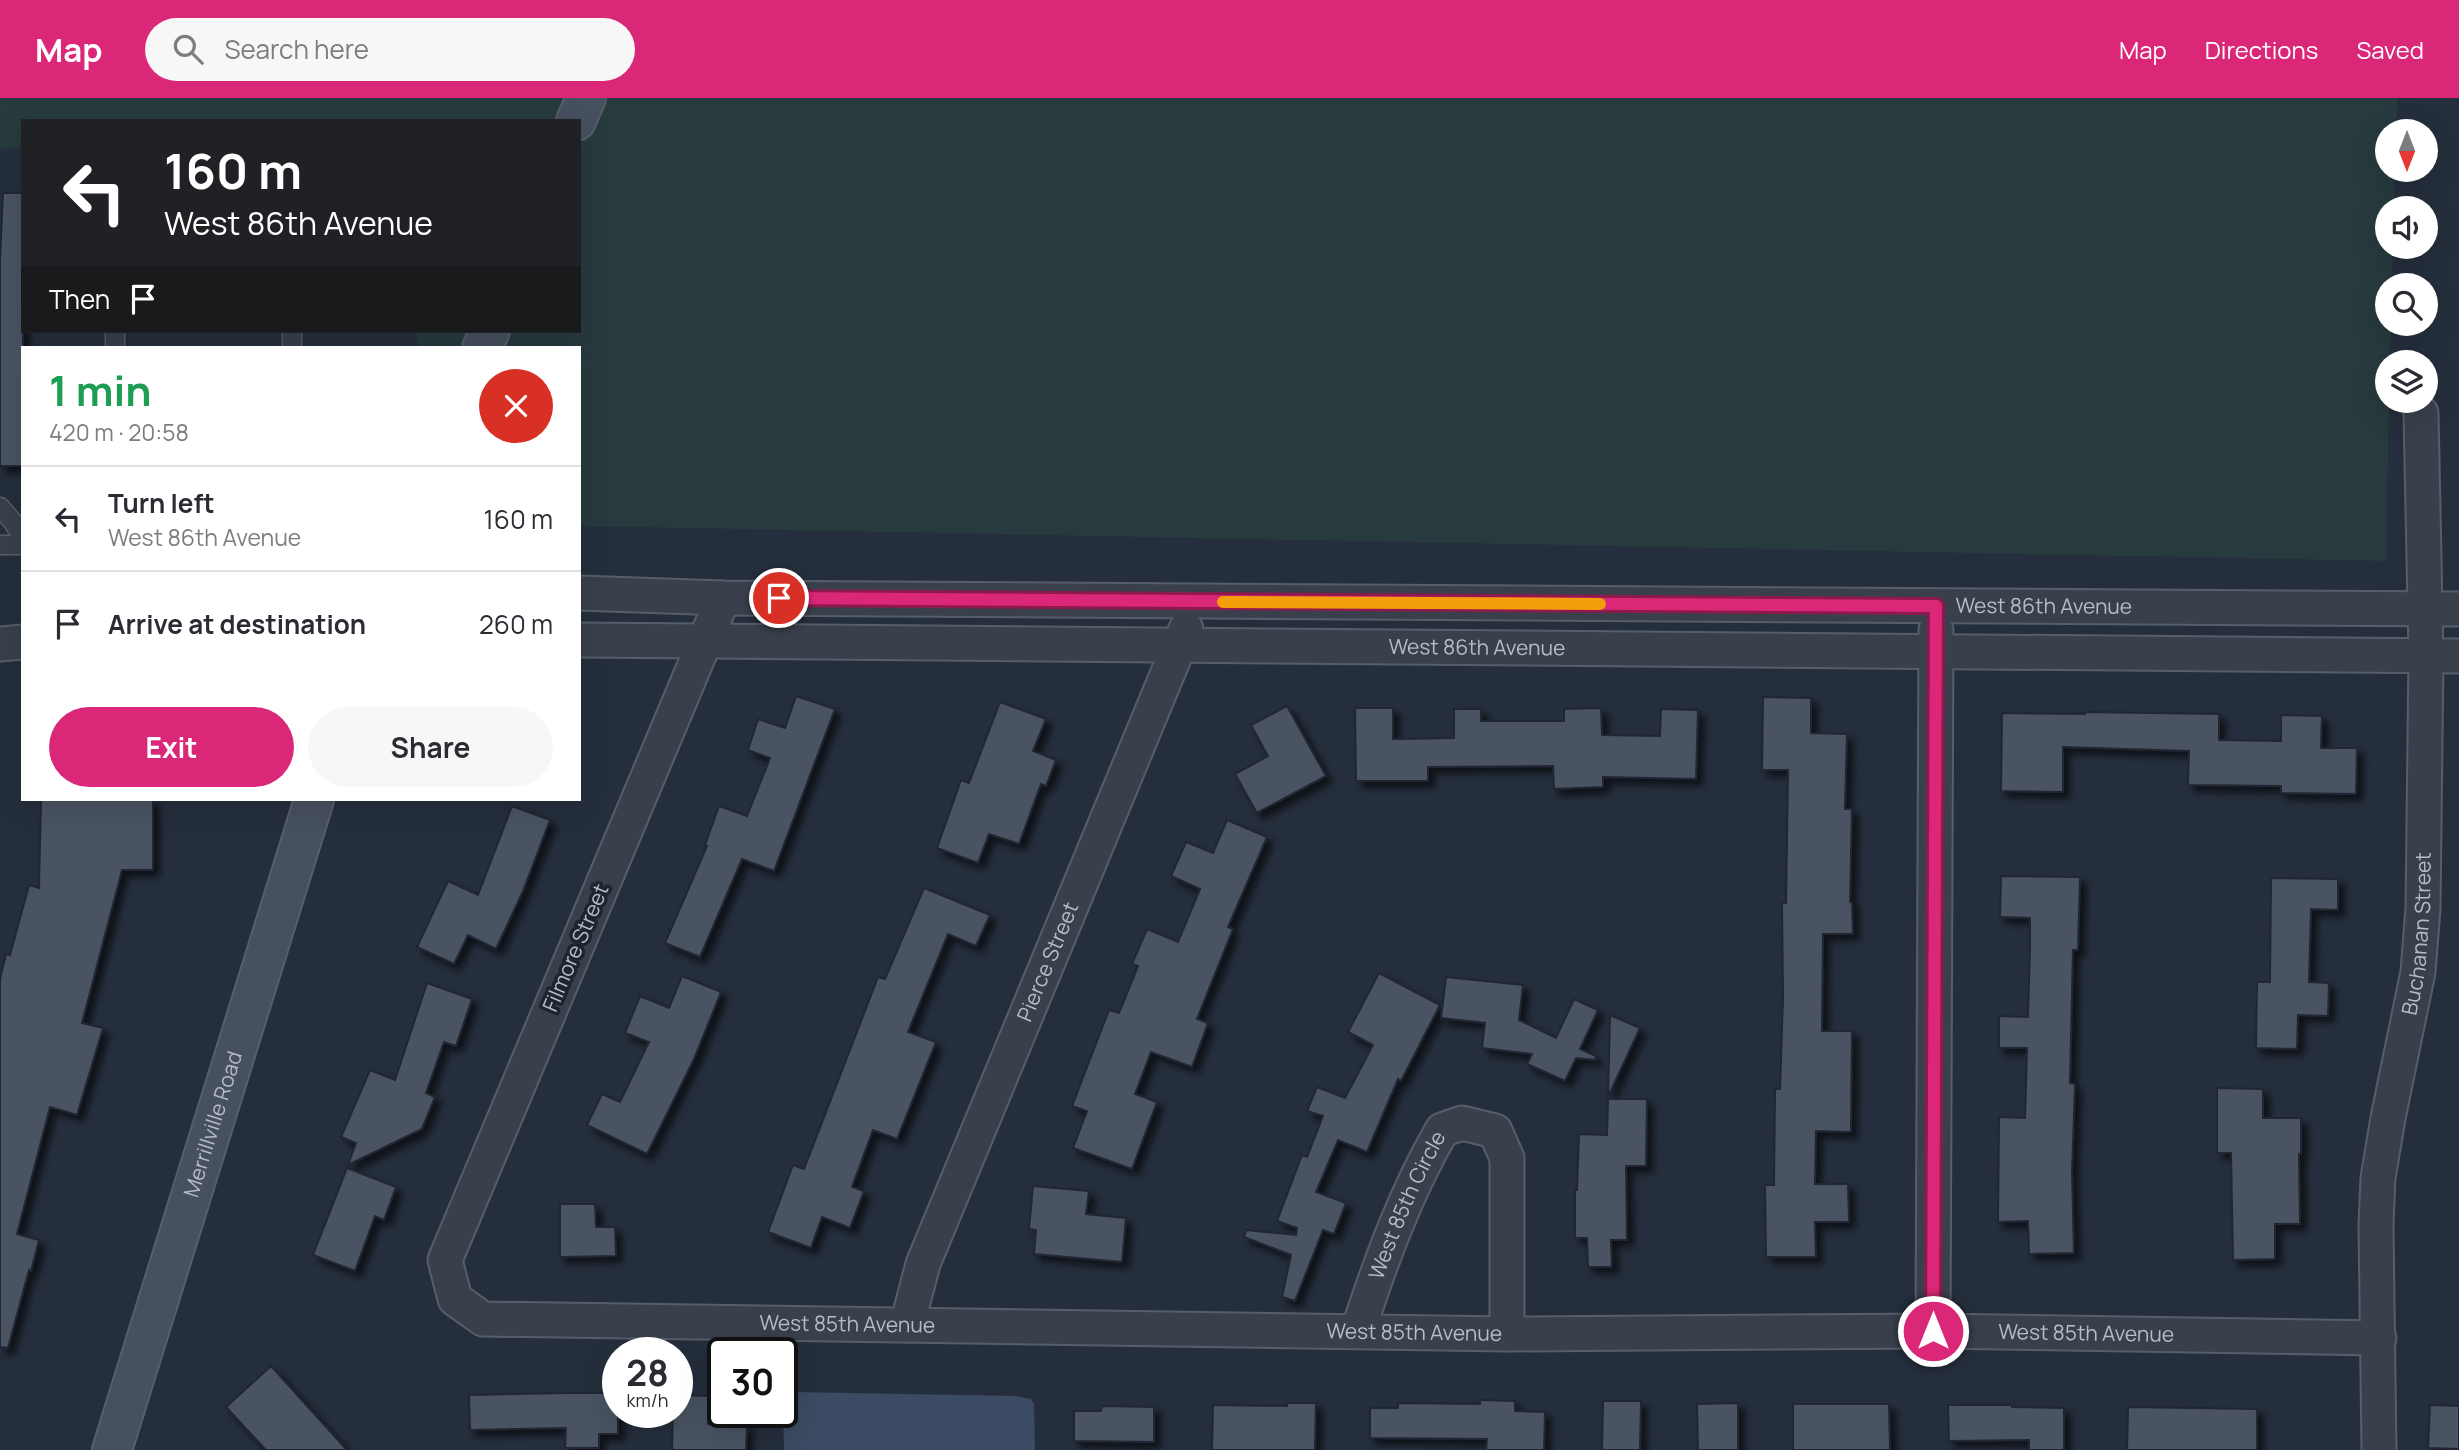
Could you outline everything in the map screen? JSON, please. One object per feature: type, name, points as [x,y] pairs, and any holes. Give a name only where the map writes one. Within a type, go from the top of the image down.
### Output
[{"type":"street","points":[[577,119],[586,98]]},
{"type":"street","name":"Buchanan Street","points":[[2379,1450],[2376,1225],[2378,1178],[2418,972],[2443,656],[2425,609],[2421,413]]},
{"type":"street","name":"West 86th Avenue","points":[[581,593],[723,598],[2459,609]]},
{"type":"street","name":"Filmore Street","points":[[455,1299],[445,1260],[723,598]]},
{"type":"street","name":"Pierce Street","points":[[907,1325],[922,1264],[1198,602]]},
{"type":"street","points":[[1933,1331],[1936,606]]},
{"type":"street","name":"West 86th Avenue","points":[[581,640],[2443,656]]},
{"type":"street","points":[[0,644],[21,642]]},
{"type":"street","name":"Merrillville Road","points":[[112,1450],[314,801]]},
{"type":"street","name":"West 85th Circle","points":[[1358,1331],[1423,1164],[1442,1130],[1462,1123],[1495,1131],[1507,1158],[1507,1334]]},
{"type":"street","name":"West 85th Avenue","points":[[455,1299],[483,1319],[1507,1334],[1933,1331],[2379,1338]]},
{"type":"lane","points":[[0,507],[21,535]]},
{"type":"lane","points":[[0,545],[21,545]]},
{"type":"shaded area","points":[[0,98],[2397,98],[2396,119],[2375,119],[2375,182],[2395,182],[2394,196],[2375,196],[2375,259],[2393,259],[2392,273],[2375,273],[2375,336],[2391,336],[2390,350],[2375,350],[2375,413],[2389,413],[2386,561],[581,526],[581,346],[418,346],[415,333],[581,333],[581,119],[21,119],[21,148],[0,149]]},
{"type":"water","points":[[798,1392],[1017,1396],[1031,1399],[1034,1404],[1035,1450],[784,1450],[784,1428],[798,1428]]},
{"type":"building","points":[[3,193],[21,193],[21,466],[0,466],[0,261]]},
{"type":"building","points":[[796,696],[835,709],[774,871],[742,859],[700,957],[665,943],[707,846],[705,845],[719,806],[747,816],[770,758],[748,750],[758,719],[785,728]]},
{"type":"building","points":[[1763,697],[1811,698],[1811,733],[1847,734],[1845,809],[1852,809],[1850,902],[1853,934],[1823,934],[1822,1031],[1852,1031],[1851,1132],[1816,1131],[1815,1184],[1848,1184],[1849,1222],[1815,1222],[1816,1257],[1766,1257],[1765,1185],[1774,1185],[1775,1089],[1780,1089],[1782,903],[1786,903],[1788,770],[1762,770]]},
{"type":"building","points":[[1000,702],[1046,719],[1033,751],[1056,760],[1046,786],[1041,784],[1019,844],[989,834],[978,863],[937,848],[961,780],[969,783]]},
{"type":"building","points":[[1287,706],[1326,776],[1257,813],[1235,774],[1268,756],[1251,725]]},
{"type":"building","points":[[1355,708],[1393,708],[1393,739],[1454,738],[1454,709],[1481,709],[1481,721],[1564,721],[1564,709],[1601,708],[1602,735],[1660,736],[1661,709],[1698,710],[1696,779],[1603,777],[1603,787],[1554,789],[1553,766],[1428,767],[1428,781],[1356,781]]},
{"type":"building","points":[[2002,713],[2219,714],[2219,740],[2281,741],[2281,715],[2322,716],[2321,748],[2357,748],[2356,794],[2281,793],[2281,786],[2188,785],[2189,751],[2063,747],[2063,792],[2001,791]]},
{"type":"building","points":[[41,801],[153,801],[153,870],[122,870],[82,1023],[103,1028],[77,1115],[50,1107],[17,1234],[39,1240],[8,1348],[0,1347],[0,979],[6,954],[10,955],[29,885],[39,888]]},
{"type":"building","points":[[512,806],[550,820],[523,891],[496,949],[468,935],[454,964],[417,947],[448,881],[478,895]]},
{"type":"building","points":[[1227,820],[1267,837],[1228,927],[1233,929],[1197,1019],[1208,1023],[1192,1067],[1151,1052],[1135,1094],[1157,1102],[1132,1169],[1073,1148],[1087,1111],[1072,1106],[1109,1010],[1119,1013],[1138,966],[1132,964],[1147,929],[1178,942],[1200,889],[1171,876],[1186,842],[1213,853]]},
{"type":"building","points":[[2001,876],[2080,877],[2078,950],[2073,950],[2070,1083],[2075,1084],[2072,1173],[2074,1253],[2029,1254],[2028,1221],[1998,1222],[1999,1117],[2025,1118],[2027,1048],[1999,1048],[1999,1016],[2028,1017],[2030,949],[2030,918],[2000,917]]},
{"type":"building","points":[[2271,878],[2338,879],[2338,910],[2311,909],[2309,982],[2329,983],[2328,1016],[2298,1015],[2297,1049],[2256,1048],[2257,982],[2270,982]]},
{"type":"building","points":[[924,888],[990,915],[976,946],[948,934],[908,1032],[936,1042],[897,1139],[873,1130],[852,1187],[864,1191],[850,1228],[822,1217],[811,1248],[768,1232],[793,1165],[804,1169],[878,977],[885,979]]},
{"type":"building","points":[[1379,973],[1440,1005],[1401,1081],[1398,1079],[1367,1152],[1338,1140],[1316,1192],[1346,1203],[1334,1234],[1323,1230],[1295,1301],[1282,1297],[1291,1255],[1244,1237],[1246,1230],[1296,1235],[1297,1228],[1277,1221],[1302,1155],[1307,1157],[1323,1116],[1307,1111],[1317,1087],[1345,1098],[1373,1045],[1348,1032]]},
{"type":"building","points":[[682,976],[721,992],[694,1059],[647,1154],[587,1125],[602,1094],[620,1102],[649,1042],[625,1033],[640,996],[669,1008]]},
{"type":"building","points":[[1446,977],[1523,985],[1519,1020],[1556,1038],[1574,999],[1598,1010],[1580,1049],[1596,1056],[1595,1060],[1576,1058],[1565,1081],[1527,1064],[1532,1054],[1482,1048],[1485,1023],[1441,1018]]},
{"type":"building","points":[[427,983],[472,999],[456,1046],[444,1042],[426,1093],[435,1097],[422,1129],[348,1165],[356,1143],[341,1137],[370,1070],[395,1080]]},
{"type":"building","points":[[1610,1015],[1640,1028],[1608,1097]]},
{"type":"building","points":[[2217,1088],[2263,1089],[2263,1118],[2301,1118],[2300,1224],[2275,1224],[2275,1259],[2233,1260],[2231,1153],[2217,1153]]},
{"type":"building","points":[[1608,1099],[1647,1099],[1646,1166],[1626,1166],[1627,1240],[1611,1240],[1612,1267],[1588,1267],[1587,1238],[1575,1238],[1579,1134],[1607,1135]]},
{"type":"building","points":[[347,1168],[396,1187],[384,1220],[375,1216],[355,1271],[313,1255]]},
{"type":"building","points":[[1033,1186],[1089,1191],[1086,1214],[1126,1218],[1122,1262],[1034,1254],[1036,1230],[1029,1229]]},
{"type":"building","points":[[560,1204],[595,1204],[596,1227],[615,1227],[616,1256],[560,1257]]},
{"type":"building","points":[[271,1366],[347,1450],[266,1450],[226,1407]]},
{"type":"building","points":[[602,1393],[602,1428],[618,1428],[618,1434],[599,1434],[599,1448],[565,1448],[566,1428],[470,1430],[469,1395]]},
{"type":"building","points":[[693,1396],[707,1396],[707,1428],[747,1428],[746,1450],[672,1450],[673,1428],[693,1428]]},
{"type":"building","points":[[1480,1400],[1515,1401],[1515,1411],[1545,1412],[1544,1450],[1486,1450],[1487,1439],[1370,1438],[1370,1408],[1398,1408],[1398,1403],[1480,1404]]},
{"type":"building","points":[[1603,1401],[1641,1401],[1640,1450],[1602,1450]]},
{"type":"building","points":[[1287,1403],[1316,1403],[1315,1450],[1212,1450],[1213,1405],[1287,1406]]},
{"type":"building","points":[[1738,1403],[1738,1450],[1698,1450],[1697,1404]]},
{"type":"building","points":[[1793,1404],[1889,1404],[1890,1450],[1793,1450]]},
{"type":"building","points":[[1948,1405],[2064,1408],[2064,1450],[2029,1450],[2029,1440],[1949,1441]]},
{"type":"building","points":[[2430,1405],[2459,1406],[2459,1449],[2428,1448]]},
{"type":"building","points":[[1102,1406],[1154,1407],[1154,1442],[1074,1441],[1074,1411],[1101,1411]]},
{"type":"building","points":[[2128,1407],[2257,1409],[2257,1450],[2127,1450]]},
{"type":"slow traffic","points":[[1223,602],[1600,604]]},
{"type":"route","points":[[779,598],[1936,606],[1933,1331]]}]
